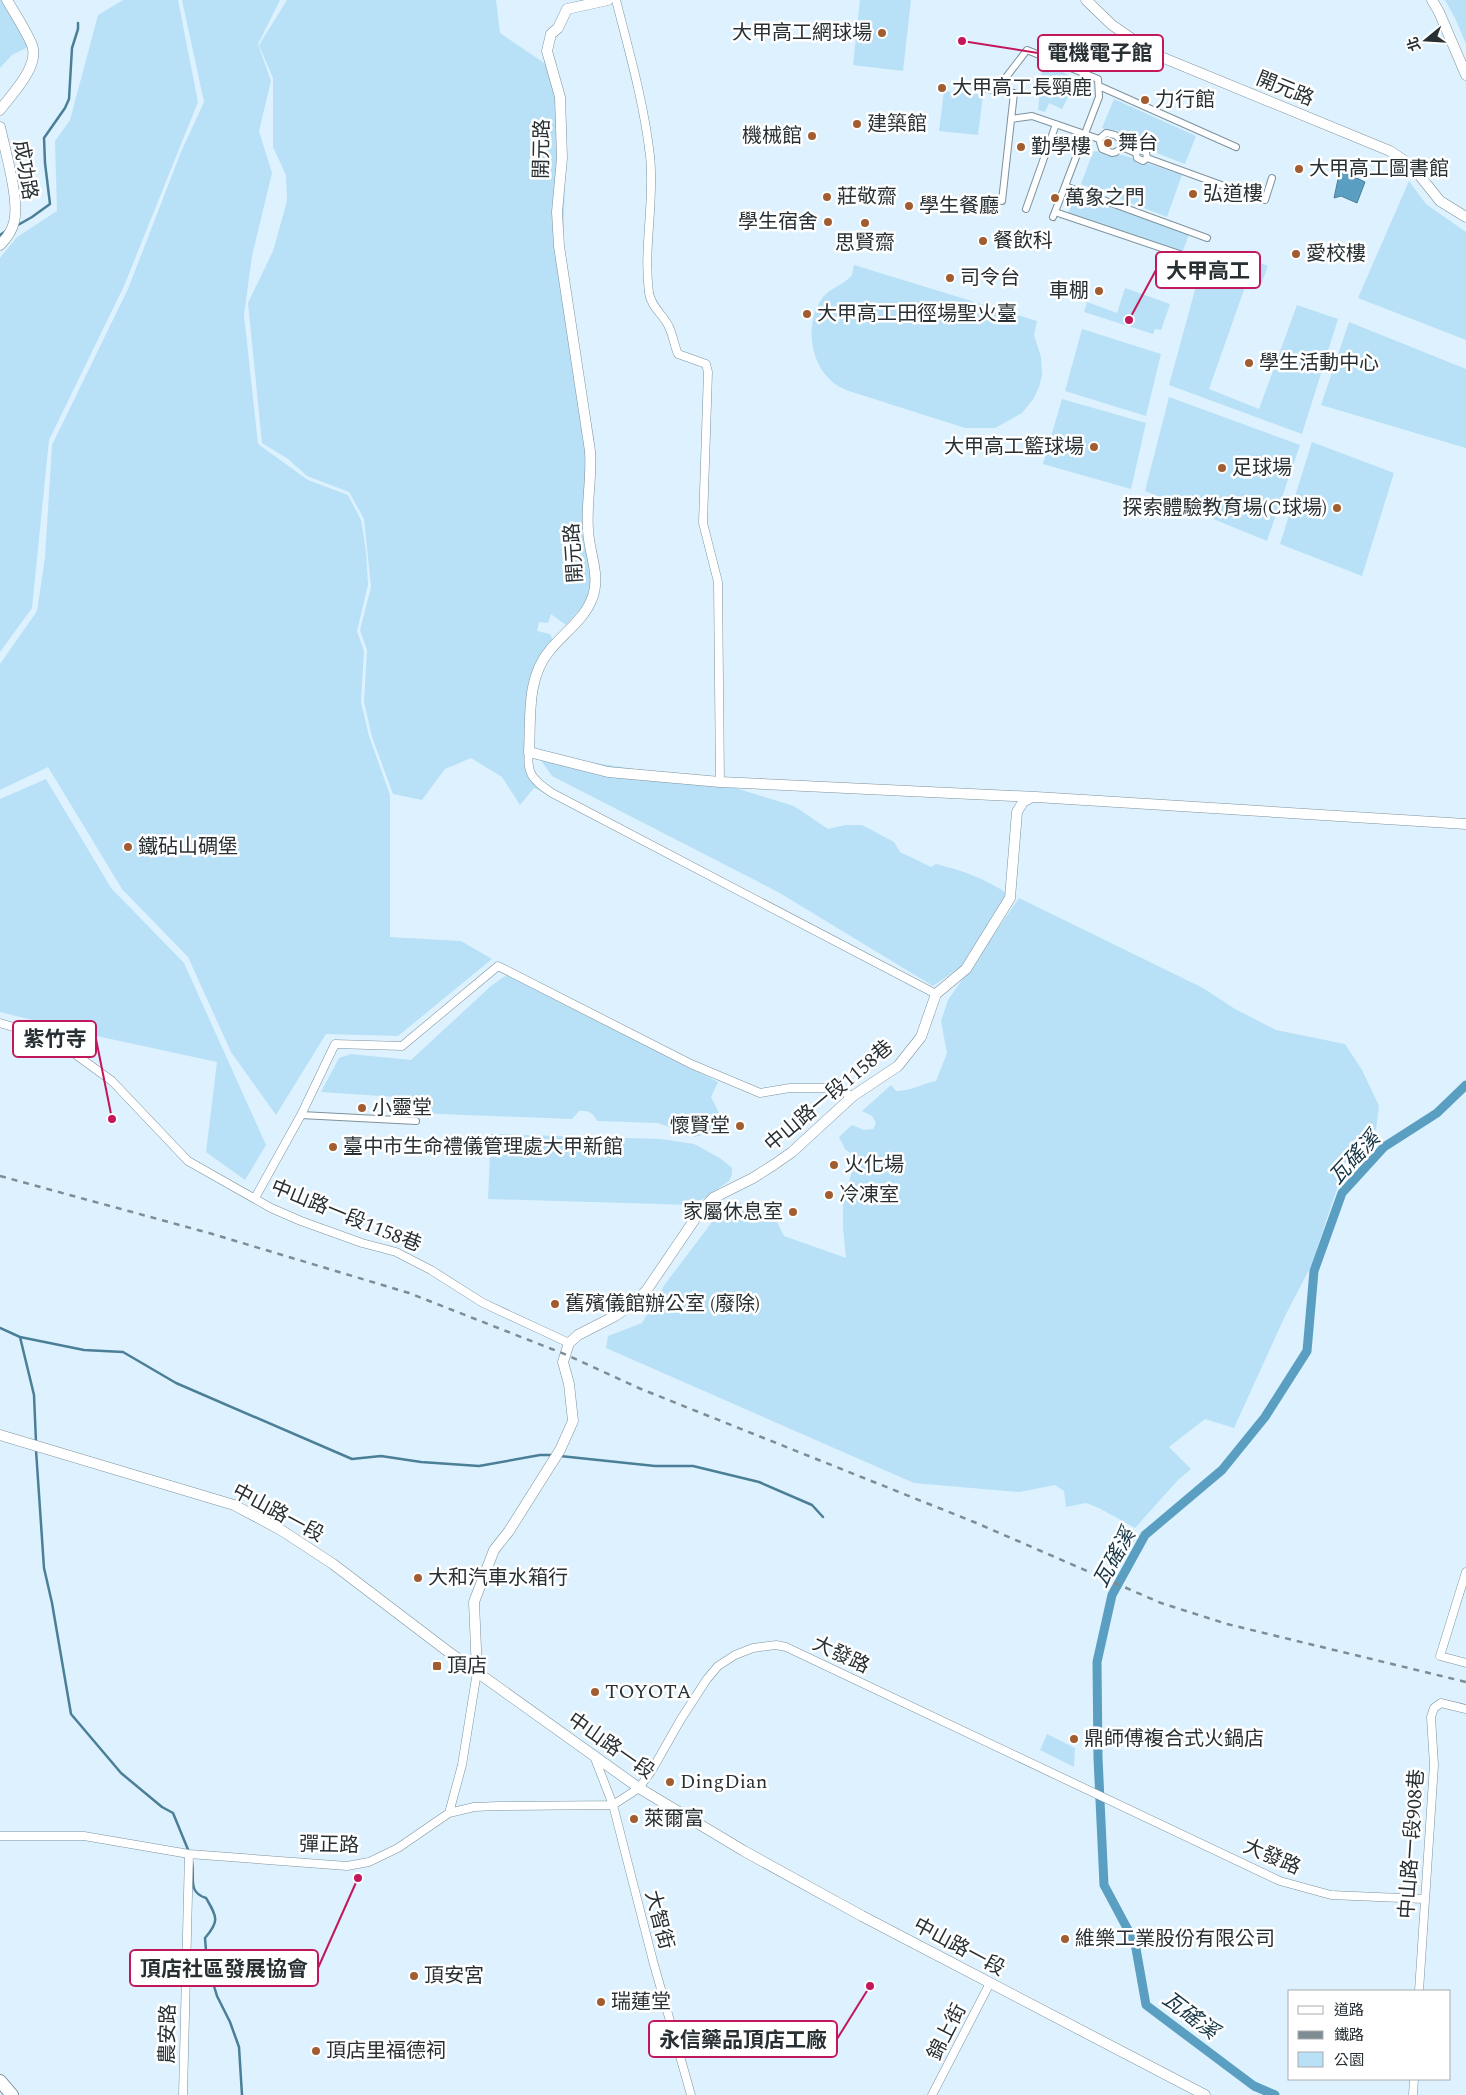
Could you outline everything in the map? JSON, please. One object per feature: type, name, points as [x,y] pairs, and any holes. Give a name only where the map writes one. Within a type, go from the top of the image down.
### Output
[{"type":"main road","points":[[0,2081],[12,2095]]},
{"type":"street","points":[[0,110],[19,86],[32,64],[33,47],[7,0]]},
{"type":"street","name":"開元路","points":[[529,752],[533,684],[538,667],[551,649],[583,614],[591,602],[597,583],[588,531],[592,475],[590,451],[559,246],[557,220],[562,158],[560,97],[547,51],[552,34],[558,28],[567,9],[608,0]]},
{"type":"street","points":[[616,0],[636,80],[650,155],[652,181],[647,238],[649,295],[654,307],[669,326],[678,354],[706,364],[708,372],[703,523],[718,582],[720,782]]},
{"type":"street","name":"開元路","points":[[1086,0],[1112,25],[1154,54],[1390,151],[1412,166],[1440,201],[1466,217]]},
{"type":"street","points":[[1432,0],[1440,12],[1466,75]]},
{"type":"street","points":[[1002,201],[1014,93],[988,88],[996,88],[1028,50],[1098,79],[1099,97],[1054,214],[1200,260]]},
{"type":"street","points":[[1099,86],[1236,147]]},
{"type":"street","points":[[1011,118],[1032,116],[1099,139]]},
{"type":"street","points":[[1026,209],[1056,124]]},
{"type":"street","name":"成功路","points":[[0,127],[12,184],[14,223],[0,245]]},
{"type":"street","points":[[1106,133],[1115,135],[1121,140],[1122,147],[1120,151],[1112,153],[1105,151],[1102,149],[1099,139],[1106,133]]},
{"type":"street","points":[[1122,147],[1136,153],[1137,158],[1143,160],[1147,158],[1224,186]]},
{"type":"street","points":[[1265,200],[1272,178]]},
{"type":"street","points":[[1064,186],[1207,238]]},
{"type":"street","points":[[1036,797],[1023,802],[1017,812],[1010,898],[966,969],[936,994],[552,793],[537,784],[527,766],[529,752],[608,772],[720,782],[1036,797],[1466,824]]},
{"type":"street","points":[[255,1198],[301,1115],[335,1044],[402,1046],[498,966],[691,1064],[760,1093],[790,1088],[833,1088],[853,1096]]},
{"type":"street","name":"中山路一段1158巷","points":[[0,1023],[30,1032],[68,1050],[112,1081],[188,1161],[301,1221],[396,1252],[431,1270],[482,1303],[570,1343],[578,1336],[633,1304],[646,1291],[698,1216],[713,1198],[753,1178],[792,1152],[853,1096],[898,1066],[921,1037],[936,994]]},
{"type":"street","points":[[301,1115],[416,1121]]},
{"type":"street","points":[[449,1813],[462,1765],[477,1672],[474,1602],[494,1550],[509,1530],[556,1456],[573,1421],[569,1384],[562,1362],[570,1343]]},
{"type":"street","name":"中山路一段","points":[[0,1435],[234,1505],[281,1530],[333,1564],[477,1672],[639,1788],[744,1851],[990,1983],[1205,2095]]},
{"type":"street","points":[[1466,1572],[1440,1656],[1466,1663]]},
{"type":"street","name":"大發路","points":[[639,1788],[652,1770],[681,1719],[707,1679],[718,1666],[737,1654],[754,1648],[776,1645],[786,1647],[1119,1803],[1280,1881],[1332,1895],[1424,1899]]},
{"type":"street","name":"中山路一段908巷","points":[[1419,1990],[1434,1765],[1431,1717],[1434,1708],[1441,1703],[1466,1709]]},
{"type":"street","name":"大智街","points":[[593,1754],[613,1805],[653,1961],[691,2095]]},
{"type":"street","points":[[613,1805],[639,1788]]},
{"type":"street","name":"彈正路","points":[[0,1836],[84,1836],[189,1854],[347,1866],[369,1862],[398,1848],[449,1813],[474,1807],[613,1805]]},
{"type":"street","name":"農安路","points":[[183,2095],[189,1854]]},
{"type":"street","name":"錦上街","points":[[932,2095],[990,1983]]},
{"type":"street","points":[[1414,2080],[1414,2095]]},
{"type":"green space","points":[[0,0],[5,0],[32,45],[12,55],[0,68]]},
{"type":"green space","points":[[123,0],[178,0],[198,102],[124,286],[49,440],[32,608],[0,652],[0,258],[17,237],[57,211],[55,141],[70,120],[98,15]]},
{"type":"green space","points":[[182,0],[280,0],[258,44],[271,81],[259,131],[272,173],[252,256],[244,315],[258,444],[308,480],[348,495],[361,520],[366,551],[368,585],[357,631],[364,651],[361,702],[369,736],[390,795],[390,937],[461,941],[492,959],[398,1036],[326,1034],[276,1115],[231,1052],[188,957],[122,889],[48,767],[0,790],[0,664],[37,611],[45,558],[52,445],[128,289],[181,152],[204,102]]},
{"type":"green space","points":[[287,0],[496,0],[500,33],[547,65],[566,140],[563,252],[576,343],[594,438],[596,465],[588,525],[596,572],[585,603],[566,625],[551,614],[548,623],[539,622],[537,631],[550,634],[554,643],[538,666],[532,769],[537,777],[557,794],[615,828],[534,788],[520,805],[502,777],[471,758],[445,769],[422,800],[393,794],[372,737],[364,702],[367,650],[360,630],[371,587],[364,519],[349,492],[307,476],[288,459],[262,443],[248,303],[273,251],[287,201],[286,175],[273,147],[273,78],[259,45]]},
{"type":"green space","name":"大甲高工網球場","points":[[860,0],[911,0],[903,71],[853,65]]},
{"type":"green space","points":[[1445,0],[1466,0],[1466,44],[1455,18]]},
{"type":"green space","points":[[1043,61],[1077,80],[1062,109],[1049,103],[1045,112],[1038,110]]},
{"type":"green space","points":[[944,91],[983,95],[978,135],[939,131]]},
{"type":"green space","points":[[1114,99],[1196,136],[1185,164],[1131,143],[1117,130],[1109,131],[1102,128]]},
{"type":"green space","points":[[1096,151],[1108,156],[1123,155],[1182,175],[1167,217],[1081,184],[1093,152]]},
{"type":"green space","points":[[1409,181],[1426,204],[1466,232],[1466,340],[1358,298]]},
{"type":"green space","points":[[1076,193],[1190,232],[1182,253],[1068,214]]},
{"type":"green space","points":[[1257,262],[1268,266],[1262,282],[1251,278]]},
{"type":"green space","points":[[854,265],[1037,321],[1034,335],[1041,357],[1042,376],[1034,398],[1022,413],[995,428],[965,428],[849,391],[835,384],[819,366],[815,355],[812,343],[813,318],[823,297],[852,275]]},
{"type":"green space","points":[[1201,268],[1246,284],[1209,389],[1259,409],[1297,305],[1338,319],[1302,434],[1169,385]]},
{"type":"green space","points":[[1125,288],[1170,304],[1161,330],[1155,329],[1153,334],[1084,312],[1087,302],[1117,313]]},
{"type":"green space","points":[[1349,322],[1466,369],[1466,448],[1321,405]]},
{"type":"green space","name":"大甲高工籃球場","points":[[1082,329],[1161,354],[1146,416],[1065,391]]},
{"type":"green space","name":"足球場","points":[[1169,397],[1300,445],[1267,541],[1145,491]]},
{"type":"green space","name":"大甲高工籃球場","points":[[1062,399],[1146,423],[1131,489],[1043,464]]},
{"type":"green space","name":"探索體驗教育場(C球場)","points":[[1312,442],[1394,473],[1362,576],[1280,544]]},
{"type":"green space","points":[[544,755],[673,775],[735,788],[794,806],[828,829],[845,825],[862,825],[894,842],[900,852],[931,867],[936,864],[966,873],[1010,895],[966,963],[933,986],[778,892],[552,776],[542,762]]},
{"type":"green space","points":[[46,779],[111,888],[184,963],[266,1145],[245,1180],[206,1152],[217,1062],[106,1038],[0,1012],[0,799]]},
{"type":"green space","points":[[1019,898],[1203,988],[1235,1009],[1276,1030],[1345,1044],[1362,1070],[1379,1106],[1376,1130],[1362,1133],[1350,1150],[1311,1266],[1285,1316],[1234,1428],[1205,1419],[1169,1447],[1191,1469],[1178,1480],[1135,1528],[1086,1503],[1066,1507],[1064,1491],[1055,1485],[1019,1492],[914,1483],[606,1348],[608,1336],[642,1323],[665,1284],[722,1209],[736,1201],[774,1216],[784,1236],[846,1258],[843,1204],[856,1157],[845,1149],[839,1137],[852,1125],[864,1130],[873,1129],[876,1123],[872,1116],[862,1111],[891,1085],[896,1091],[901,1091],[936,1081],[947,1053],[941,1021],[948,1000]]},
{"type":"green space","points":[[505,976],[718,1082],[711,1097],[719,1113],[717,1130],[695,1137],[658,1123],[597,1121],[592,1114],[582,1111],[579,1111],[572,1119],[414,1113],[411,1098],[321,1092],[339,1058],[351,1054],[411,1060],[491,986]]},
{"type":"green space","points":[[491,1134],[661,1139],[694,1144],[720,1158],[732,1168],[732,1174],[729,1181],[694,1205],[488,1199]]},
{"type":"green space","points":[[1047,1734],[1075,1748],[1074,1767],[1040,1750]]},
{"type":"shaded area","points":[[1340,170],[1365,182],[1357,203],[1341,196],[1334,198]]},
{"type":"waterway","points":[[18,225],[50,204],[44,138],[69,99],[72,48],[78,23]]},
{"type":"waterway","points":[[0,235],[6,231]]},
{"type":"waterway","name":"瓦磘溪","points":[[1275,2095],[1254,2086],[1146,2005],[1135,1943],[1104,1885],[1098,1758],[1097,1662],[1112,1595],[1145,1535],[1222,1470],[1265,1417],[1307,1351],[1314,1271],[1342,1193],[1384,1147],[1437,1113],[1466,1085]]},
{"type":"waterway","points":[[0,1328],[20,1337],[84,1350],[123,1352],[176,1383],[352,1459],[381,1456],[421,1462],[479,1466],[540,1455],[552,1455]]},
{"type":"waterway","points":[[20,1337],[34,1395],[36,1442]]},
{"type":"waterway","points":[[36,1450],[44,1568],[52,1603],[71,1714],[121,1773],[162,1807],[173,1813],[189,1852]]},
{"type":"waterway","points":[[560,1456],[655,1466],[693,1466],[759,1482],[812,1505],[823,1517]]},
{"type":"waterway","points":[[192,1862],[194,1888],[196,1892],[206,1898],[213,1910],[215,1919],[213,1927],[205,1938],[207,1963],[217,1996],[230,2022],[239,2047],[242,2095]]},
{"type":"railway","points":[[0,1176],[209,1233],[409,1293],[567,1355],[641,1389],[974,1522],[1161,1603],[1227,1624],[1466,1682]]},
{"type":"place","name":"大甲高工網球場","points":[[882,33]]},
{"type":"place","name":"電機電子館","points":[[962,41]]},
{"type":"place","name":"大甲高工長頸鹿","points":[[942,88]]},
{"type":"place","name":"力行館","points":[[1145,100]]},
{"type":"place","name":"建築館","points":[[857,124]]},
{"type":"place","name":"機械館","points":[[812,136]]},
{"type":"place","name":"舞台","points":[[1108,143]]},
{"type":"place","name":"勤學樓","points":[[1021,147]]},
{"type":"place","name":"大甲高工圖書館","points":[[1299,169]]},
{"type":"place","name":"弘道樓","points":[[1193,194]]},
{"type":"place","name":"莊敬齋","points":[[827,197]]},
{"type":"place","name":"萬象之門","points":[[1055,198]]},
{"type":"place","name":"學生餐廳","points":[[909,206]]},
{"type":"place","name":"學生宿舍","points":[[828,222]]},
{"type":"place","name":"思賢齋","points":[[865,223]]},
{"type":"place","name":"餐飲科","points":[[983,241]]},
{"type":"place","name":"愛校樓","points":[[1296,254]]},
{"type":"place","name":"司令台","points":[[950,278]]},
{"type":"place","name":"車棚","points":[[1099,291]]},
{"type":"place","name":"大甲高工田徑場聖火臺","points":[[807,314]]},
{"type":"place","name":"大甲高工","points":[[1129,320]]},
{"type":"place","name":"學生活動中心","points":[[1249,363]]},
{"type":"place","name":"大甲高工籃球場","points":[[1094,447]]},
{"type":"place","name":"足球場","points":[[1222,468]]},
{"type":"place","name":"探索體驗教育場(C球場)","points":[[1337,508]]},
{"type":"place","name":"鐵砧山碉堡","points":[[128,847]]},
{"type":"place","name":"小靈堂","points":[[362,1108]]},
{"type":"place","name":"紫竹寺","points":[[112,1119]]},
{"type":"place","name":"懷賢堂","points":[[740,1126]]},
{"type":"place","name":"臺中市生命禮儀管理處大甲新館","points":[[333,1147]]},
{"type":"place","name":"火化場","points":[[834,1165]]},
{"type":"place","name":"冷凍室","points":[[829,1195]]},
{"type":"place","name":"家屬休息室","points":[[793,1212]]},
{"type":"place","name":"舊殯儀館辦公室 (廢除)","points":[[555,1304]]},
{"type":"place","name":"大和汽車水箱行","points":[[418,1578]]},
{"type":"place","name":"頂店","points":[[437,1666]]},
{"type":"place","name":"TOYOTA","points":[[595,1692]]},
{"type":"place","name":"鼎師傅複合式火鍋店","points":[[1074,1739]]},
{"type":"place","name":"DingDian","points":[[670,1782]]},
{"type":"place","name":"萊爾富","points":[[634,1819]]},
{"type":"place","name":"頂店社區發展協會","points":[[358,1878]]},
{"type":"place","name":"維樂工業股份有限公司","points":[[1065,1939]]},
{"type":"place","name":"頂安宮","points":[[414,1976]]},
{"type":"place","name":"永信藥品頂店工廠","points":[[870,1986]]},
{"type":"place","name":"瑞蓮堂","points":[[601,2002]]},
{"type":"place","name":"頂店里福德祠","points":[[316,2051]]}]
